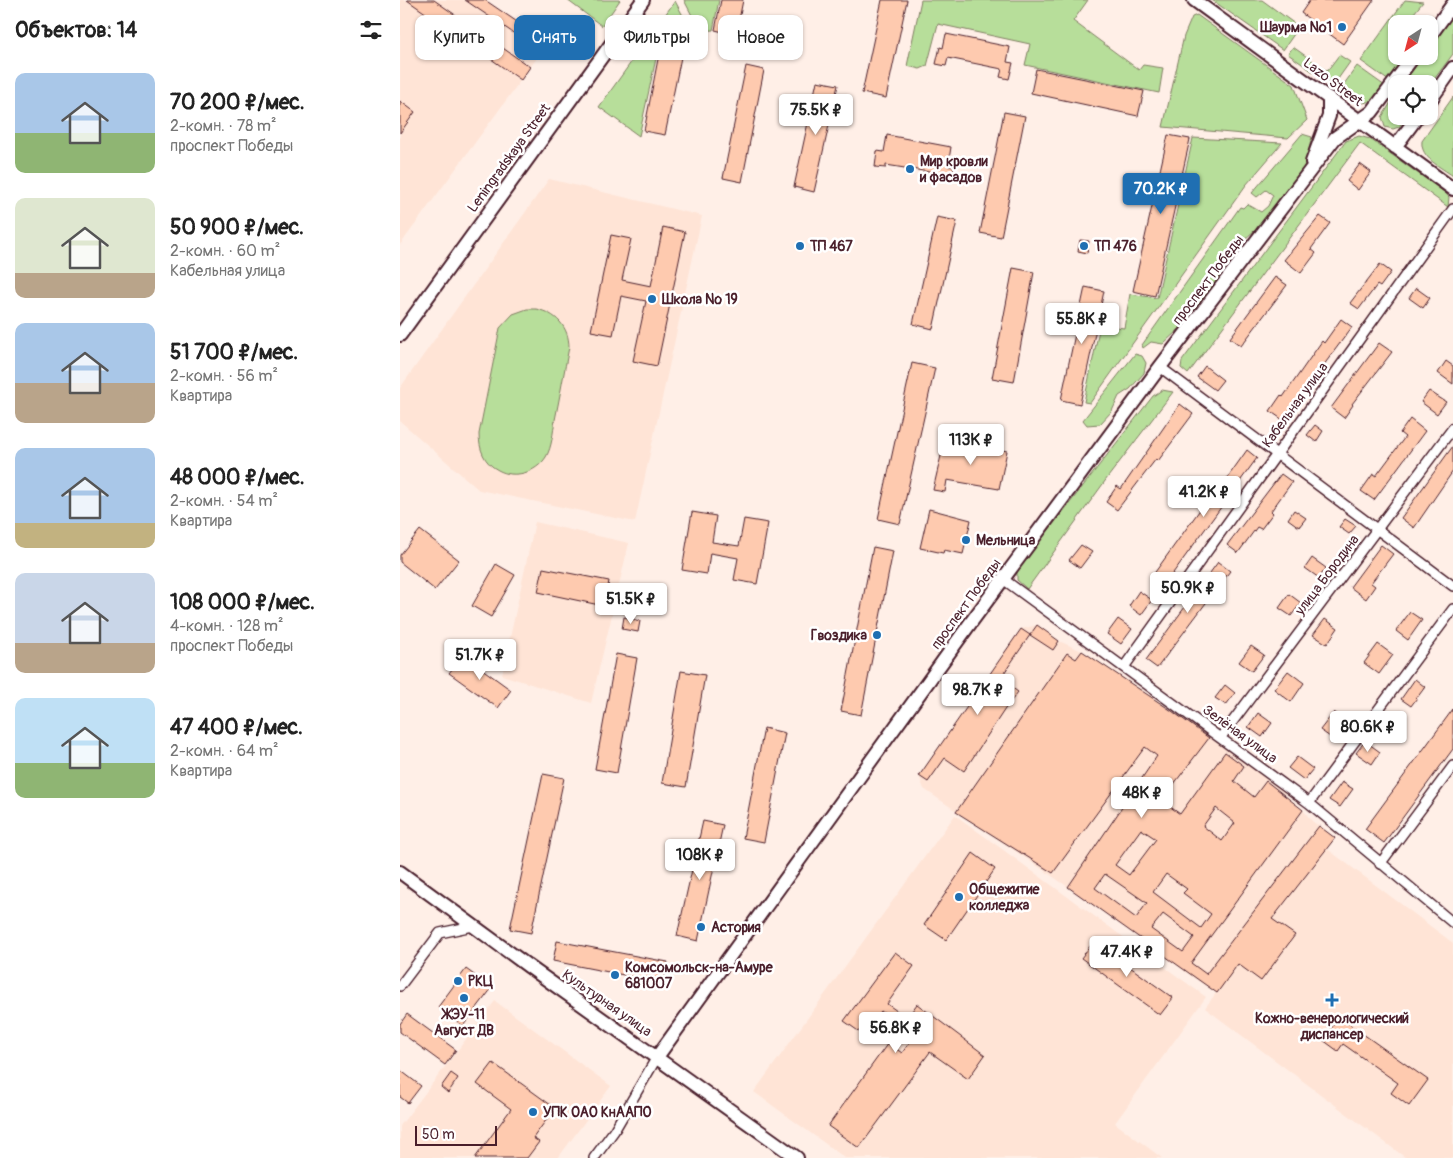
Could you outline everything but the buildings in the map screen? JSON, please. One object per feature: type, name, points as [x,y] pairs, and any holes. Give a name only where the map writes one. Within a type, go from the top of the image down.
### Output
[{"type":"street","name":"Leningradskaya Street","points":[[400,334],[643,0]]},
{"type":"street","name":"Lazo Street","points":[[1194,0],[1453,189]]},
{"type":"street","points":[[1438,25],[1453,4]]},
{"type":"street","name":"проспект Победы","points":[[594,1158],[614,1131],[657,1056],[1003,578],[1160,367],[1335,138],[1372,112],[1407,65]]},
{"type":"street","points":[[1438,89],[1453,68]]},
{"type":"street","name":"проспект Победы","points":[[1306,176],[1329,116],[1329,98]]},
{"type":"street","points":[[1396,147],[1412,125]]},
{"type":"street","name":"Кабельная улица","points":[[1124,666],[1453,209]]},
{"type":"street","points":[[1160,367],[1453,586]]},
{"type":"street","name":"улица Бородина","points":[[1221,738],[1453,428]]},
{"type":"street","name":"Зелёная улица","points":[[1003,578],[1309,803],[1453,923]]},
{"type":"street","points":[[1309,803],[1453,608]]},
{"type":"street","points":[[1380,864],[1453,766]]},
{"type":"street","name":"Культурная улица","points":[[400,872],[797,1158]]},
{"type":"street","points":[[400,986],[440,933],[473,926]]},
{"type":"shaded area","points":[[400,0],[485,0],[514,20],[514,60],[536,60],[400,245]]},
{"type":"shaded area","points":[[549,179],[702,216],[635,522],[479,490],[400,421],[400,388]]},
{"type":"shaded area","points":[[535,522],[629,543],[591,703],[502,675]]},
{"type":"shaded area","points":[[1037,625],[1059,641],[1082,651],[1198,728],[1286,792],[1284,795],[1303,810],[1312,821],[1335,838],[1326,848],[1453,943],[1453,1158],[1406,1158],[1205,1008],[1216,993],[1077,893],[924,789],[919,776],[1021,629]]},
{"type":"shaded area","points":[[955,815],[1206,997],[1115,1123],[1162,1158],[845,1158],[754,1092]]},
{"type":"shaded area","points":[[495,1001],[611,1086],[558,1158],[400,1158],[400,1126]]},
{"type":"green space","points":[[567,0],[620,0],[610,15],[605,15],[605,22],[602,26],[595,21],[595,15],[587,15]]},
{"type":"green space","points":[[684,0],[719,0],[713,30],[708,30],[708,15],[692,15]]},
{"type":"green space","points":[[921,0],[1088,0],[1073,21],[1139,70],[1143,65],[1163,68],[1159,93],[1025,65],[1030,44],[938,24],[927,66],[920,69],[907,66]]},
{"type":"green space","points":[[1212,0],[1262,0],[1299,27],[1283,50]]},
{"type":"green space","points":[[1405,0],[1423,2],[1414,13],[1416,15],[1394,15]]},
{"type":"green space","points":[[675,1],[683,15],[665,15]]},
{"type":"green space","points":[[1197,15],[1294,85],[1307,120],[1288,138],[1163,127],[1184,36],[1192,17]]},
{"type":"green space","points":[[1453,16],[1453,54],[1437,75],[1409,75],[1417,65],[1438,65],[1438,37]]},
{"type":"green space","points":[[1388,24],[1388,65],[1401,65],[1393,75],[1388,75],[1388,80],[1361,61]]},
{"type":"green space","points":[[1293,47],[1327,71],[1339,55],[1350,62],[1333,86],[1288,54]]},
{"type":"green space","points":[[633,60],[656,60],[639,136],[599,107]]},
{"type":"green space","points":[[1357,66],[1385,86],[1374,98],[1364,103],[1353,100],[1339,91]]},
{"type":"green space","points":[[1453,97],[1453,176],[1428,157],[1422,147],[1422,141],[1433,125],[1438,125],[1438,118]]},
{"type":"green space","points":[[1388,107],[1388,125],[1400,125],[1393,129],[1385,127],[1382,117]]},
{"type":"green space","points":[[1302,134],[1312,137],[1302,174],[1258,233],[1254,231],[1244,240],[1242,253],[1186,326],[1178,330],[1163,344],[1151,342],[1143,348],[1142,345],[1240,207],[1243,208],[1247,204],[1261,212],[1268,206],[1273,195],[1266,190],[1257,197],[1252,193]]},
{"type":"green space","points":[[1359,136],[1370,139],[1444,192],[1449,197],[1448,207],[1360,143],[1188,374],[1181,368],[1182,361],[1346,141]]},
{"type":"green space","points":[[1193,138],[1282,143],[1246,185],[1090,403],[1084,402],[1100,325],[1124,328],[1130,294],[1157,298]]},
{"type":"green space","points":[[527,309],[536,309],[550,314],[560,322],[567,333],[569,347],[552,439],[546,457],[537,467],[524,473],[504,473],[489,464],[483,455],[479,434],[500,328],[513,314]]},
{"type":"green space","points":[[1135,354],[1142,356],[1146,363],[1144,373],[1130,389],[1119,396],[1112,411],[1100,424],[1087,425],[1083,420]]},
{"type":"green space","points":[[1162,390],[1173,392],[1108,477],[1027,589],[1017,580],[1017,571],[1153,396]]},
{"type":"place","name":"Шаурма №1","points":[[1342,27]]},
{"type":"place","name":"Мир кровли и фасадов","points":[[910,169]]},
{"type":"place","name":"ТП 467","points":[[800,246]]},
{"type":"place","name":"ТП 476","points":[[1084,246]]},
{"type":"place","name":"Школа № 19","points":[[652,299]]},
{"type":"place","name":"Мельница","points":[[966,540]]},
{"type":"place","name":"Гвоздика","points":[[877,635]]},
{"type":"place","name":"Общежитие колледжа","points":[[959,897]]},
{"type":"place","name":"Астория","points":[[701,927]]},
{"type":"place","name":"Комсомольск-на-Амуре 681007","points":[[615,975]]},
{"type":"place","name":"РКЦ","points":[[458,981]]},
{"type":"place","name":"ЖЭУ-11 Август ДВ","points":[[464,998]]},
{"type":"place","name":"Кожно-венерологический диспансер","points":[[1332,1000]]},
{"type":"place","name":"УПК ОАО КнААПО","points":[[533,1112]]}]
